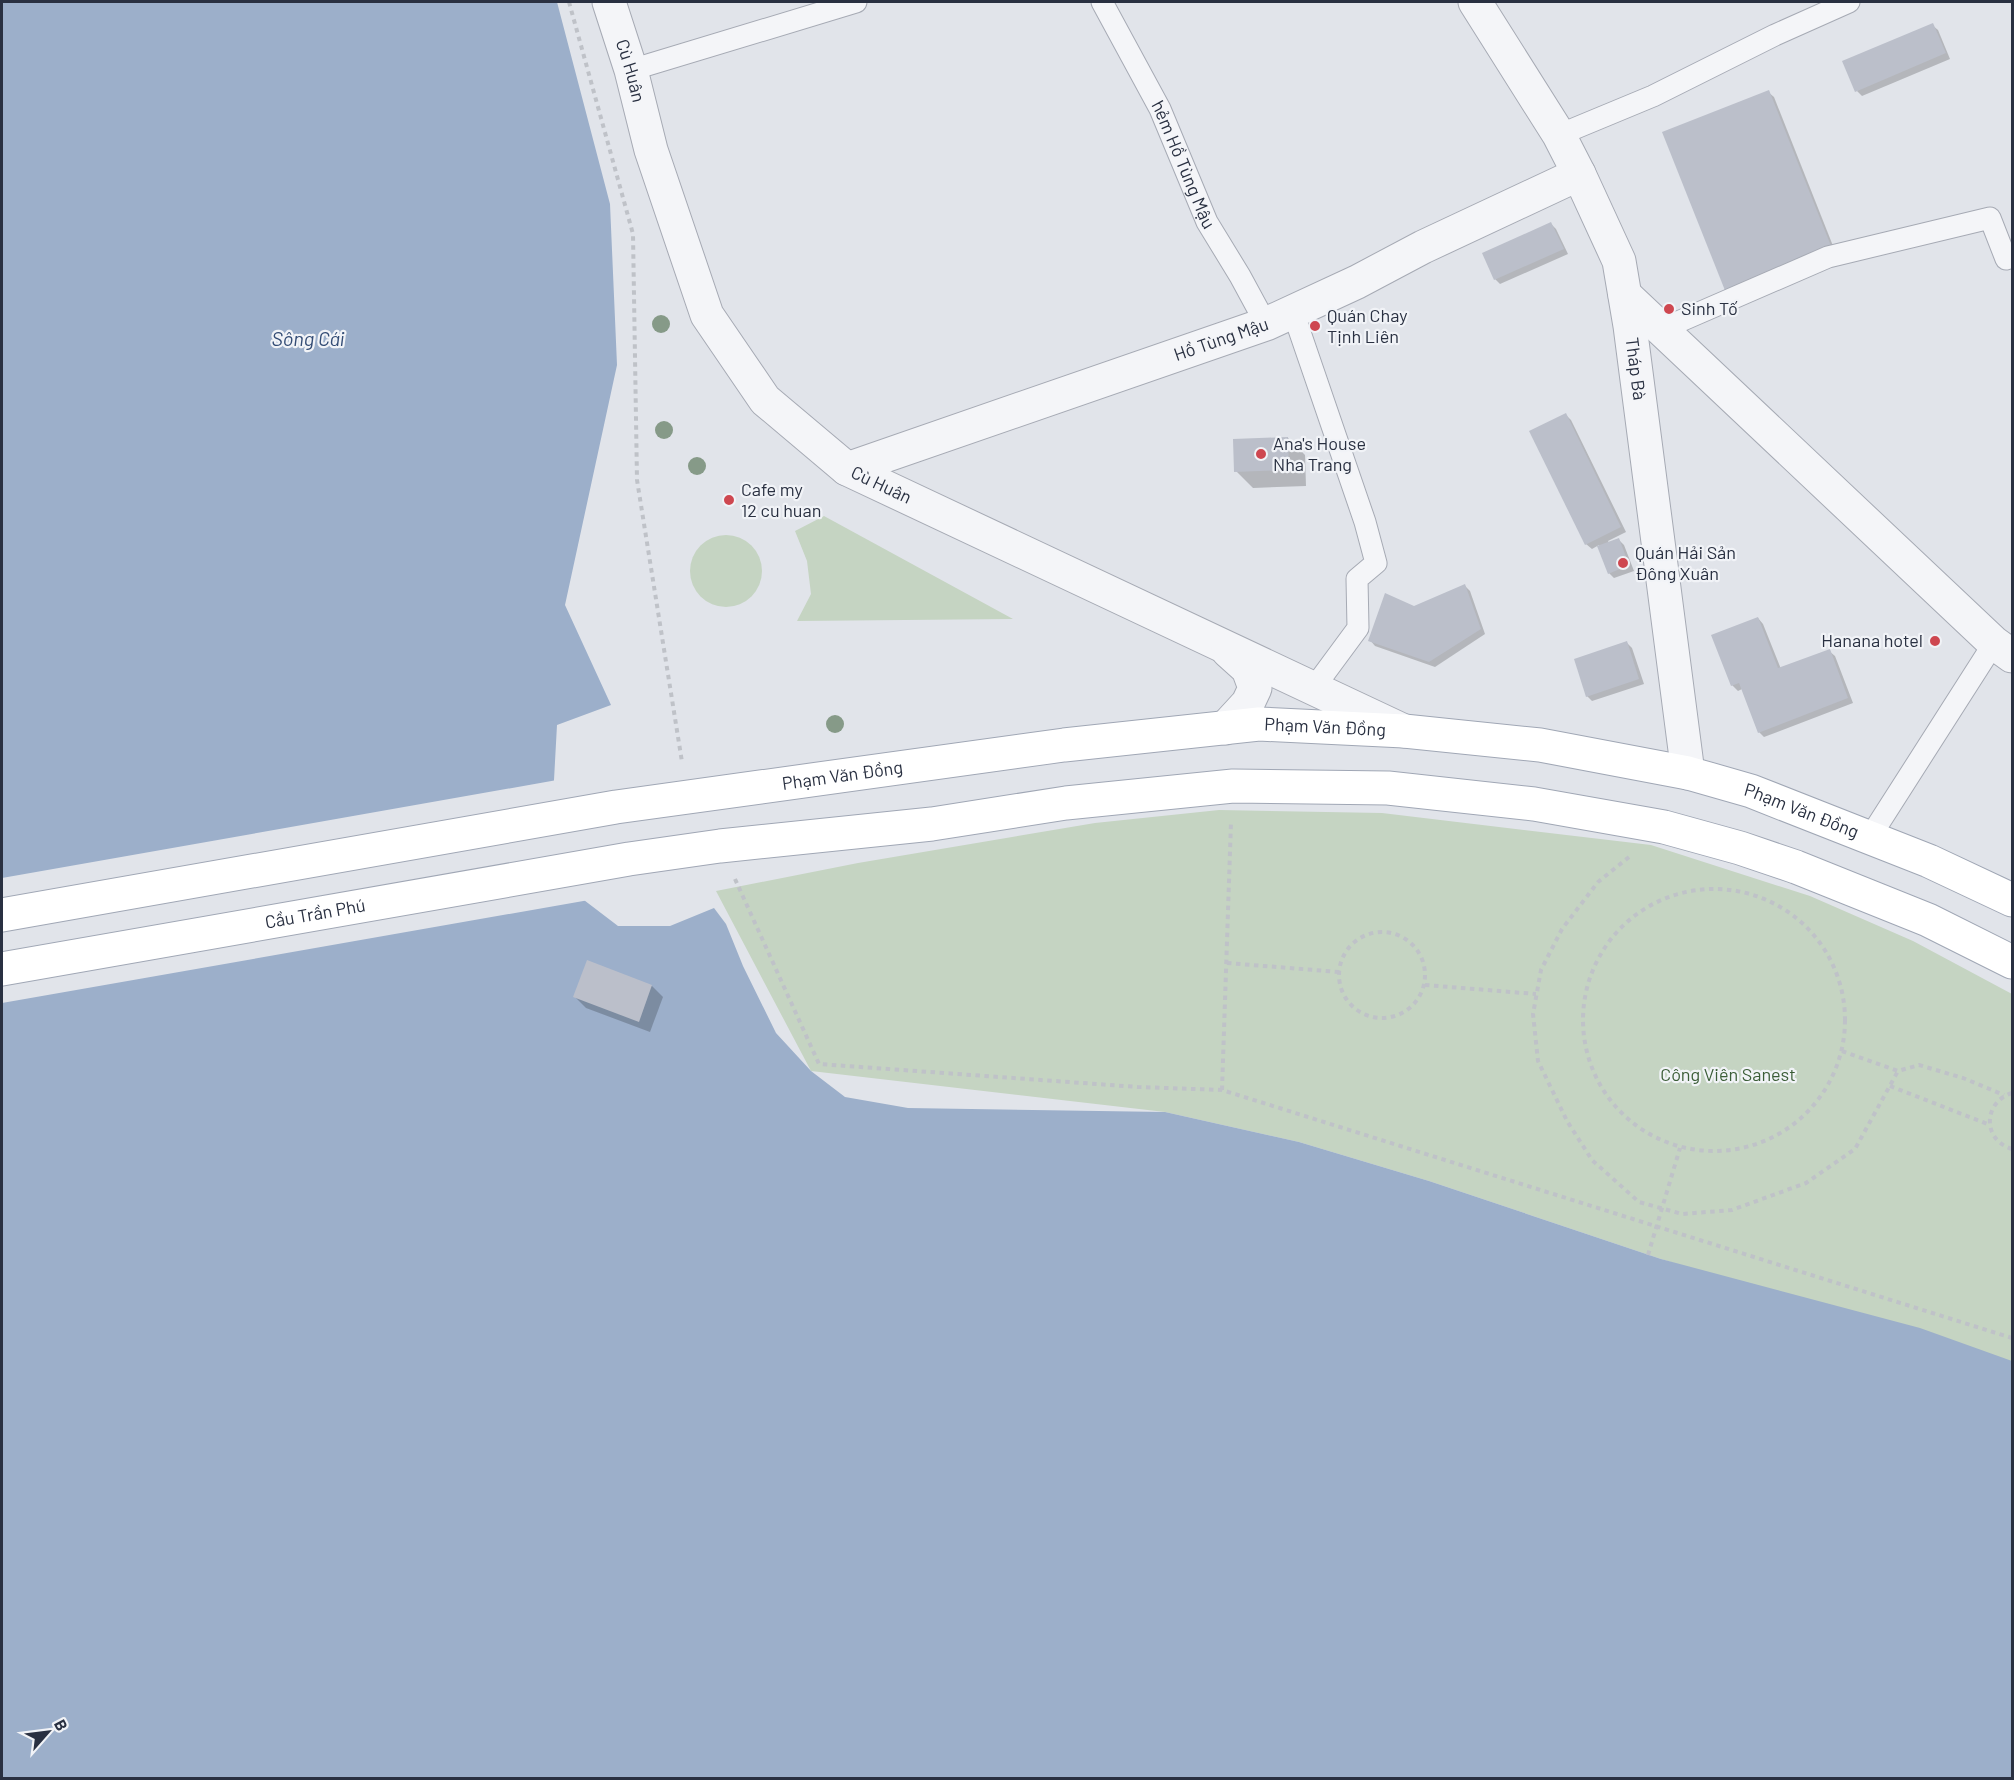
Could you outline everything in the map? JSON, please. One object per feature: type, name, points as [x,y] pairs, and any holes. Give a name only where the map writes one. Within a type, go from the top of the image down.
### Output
[{"type":"main road","name":"Phạm Văn Đồng","points":[[2,915],[616,807],[1064,745],[1259,724],[1404,731],[1539,745],[1688,773],[1751,791],[1870,837],[1929,861],[2013,900]]},
{"type":"main road","points":[[720,846],[932,824],[1066,803],[1233,786],[1388,788],[1533,804],[1664,827],[1740,848],[1796,867],[1928,920],[2013,962]]},
{"type":"main road","name":"Cầu Trần Phú","points":[[2,969],[628,859],[720,846]]},
{"type":"street","name":"Cù Huân","points":[[609,2],[631,70],[651,150],[707,315],[765,400],[847,469],[1404,731]]},
{"type":"street","name":"Tháp Bà","points":[[1475,2],[1580,174],[1619,261],[1688,773]]},
{"type":"street","name":"Hồ Tùng Mậu","points":[[847,469],[1279,318],[1357,282],[1433,242],[1580,174]]},
{"type":"street","points":[[1625,295],[2003,650]]},
{"type":"street","points":[[1222,646],[1248,669],[1255,688],[1248,703],[1226,728]]},
{"type":"lane","points":[[631,70],[856,2]]},
{"type":"lane","name":"hẻm Hồ Tùng Mậu","points":[[1102,2],[1160,109],[1207,222],[1240,276],[1279,318],[1365,522],[1376,562],[1357,579],[1358,628],[1313,689]]},
{"type":"lane","points":[[1558,135],[1653,96],[1775,35],[1849,2]]},
{"type":"lane","points":[[1662,329],[1828,257],[1990,218],[2007,259],[2013,257]]},
{"type":"lane","points":[[1870,837],[2003,650]]},
{"type":"path","points":[[569,2],[633,234],[637,480],[681,758]]},
{"type":"path","points":[[1222,1090],[1233,786]]},
{"type":"path","points":[[1664,827],[1598,882],[1562,929],[1541,970],[1533,1014],[1538,1061],[1567,1121],[1592,1160],[1639,1202],[1682,1214],[1732,1210],[1806,1183],[1856,1149],[1898,1071]]},
{"type":"path","points":[[720,846],[819,1064],[1126,1086],[1222,1090],[2013,1338]]},
{"type":"path","points":[[1727,889],[1769,900],[1805,925],[1832,960],[1845,1002],[1842,1051],[1830,1086],[1802,1120],[1765,1143],[1724,1153],[1680,1148],[1641,1130],[1610,1100],[1589,1061],[1582,1019],[1590,976],[1611,937],[1644,908],[1684,891],[1727,889]]},
{"type":"path","points":[[1374,932],[1387,932],[1401,936],[1417,951],[1425,970],[1425,985],[1419,998],[1410,1009],[1397,1016],[1383,1018],[1369,1016],[1346,999],[1339,972],[1342,958],[1349,946],[1360,937],[1374,932]]},
{"type":"path","points":[[1227,963],[1339,972]]},
{"type":"path","points":[[1425,985],[1536,994]]},
{"type":"path","points":[[1842,1051],[1898,1071],[1919,1065],[1963,1078],[2004,1095]]},
{"type":"path","points":[[1890,1086],[1990,1125]]},
{"type":"path","points":[[2013,1093],[2004,1095],[1993,1107],[1990,1125],[1998,1142],[2013,1149]]},
{"type":"path","points":[[1648,1255],[1680,1148]]},
{"type":"green space","points":[[824,516],[1013,619],[797,621],[811,594],[807,561],[795,531]]},
{"type":"green space","points":[[733,535],[752,545],[760,557],[762,571],[760,585],[752,597],[740,605],[719,607],[700,597],[692,585],[690,564],[700,545],[712,537]]},
{"type":"green space","name":"Công Viên Sanest","points":[[1219,810],[1382,813],[1651,845],[1810,896],[1913,941],[2012,994],[2012,1367],[1661,1259],[1429,1181],[1299,1142],[1165,1112],[811,1071],[716,891],[858,863],[1095,823]]},
{"type":"water","name":"Sông Cái","points":[[2,2],[557,2],[610,204],[617,365],[565,605],[611,705],[557,725],[551,835],[580,897],[618,926],[670,926],[714,908],[726,924],[743,966],[776,1033],[811,1071],[845,1097],[908,1108],[1165,1112],[1299,1142],[1429,1181],[1661,1259],[1920,1328],[2012,1361],[2012,1778],[2,1778]]},
{"type":"pier","points":[[557,780],[555,835],[582,895],[589,900],[2,1003],[2,878]]},
{"type":"building","points":[[1933,23],[1946,53],[1855,92],[1842,61]]},
{"type":"building","points":[[1769,90],[1833,251],[1726,293],[1662,132]]},
{"type":"building","points":[[1551,222],[1564,249],[1494,280],[1482,253]]},
{"type":"building","points":[[1566,413],[1621,527],[1585,545],[1529,431]]},
{"type":"building","name":"Ana's House Nha Trang","points":[[1288,437],[1289,470],[1234,472],[1233,439]]},
{"type":"building","points":[[1619,538],[1629,565],[1608,574],[1597,546]]},
{"type":"building","points":[[1465,584],[1481,629],[1429,662],[1368,641],[1385,593],[1414,606]]},
{"type":"building","points":[[1758,617],[1778,668],[1830,649],[1848,698],[1758,733],[1739,683],[1731,686],[1711,635]]},
{"type":"building","points":[[1627,641],[1639,679],[1586,697],[1574,659]]},
{"type":"building","points":[[587,960],[652,985],[639,1022],[573,997]]},
{"type":"place","name":"Sinh Tố","points":[[1669,309]]},
{"type":"place","name":"Quán Chay Tịnh Liên","points":[[1315,326]]},
{"type":"place","name":"Ana's House Nha Trang","points":[[1261,454]]},
{"type":"place","name":"Cafe my 12 cu huan","points":[[729,500]]},
{"type":"place","name":"Quán Hải Sản Đông Xuân","points":[[1623,563]]},
{"type":"place","name":"Hanana hotel","points":[[1935,641]]}]
